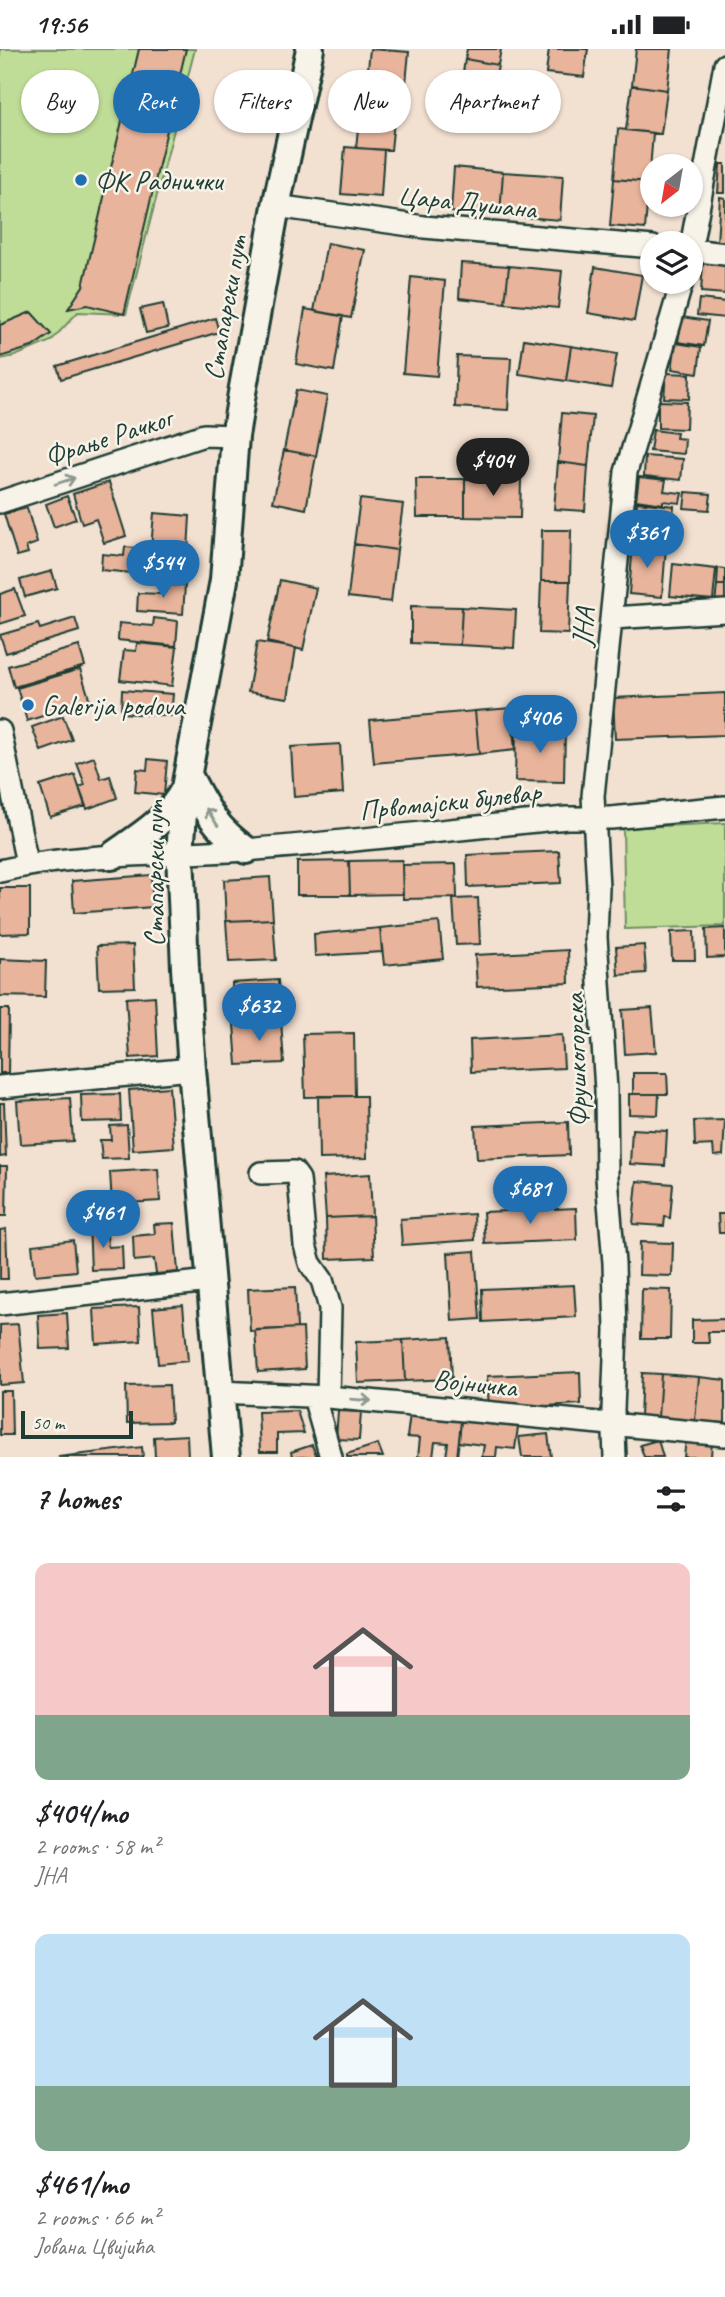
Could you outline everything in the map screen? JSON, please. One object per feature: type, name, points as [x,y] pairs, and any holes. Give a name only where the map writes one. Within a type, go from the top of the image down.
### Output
[{"type":"main road","name":"Стапарски пут","points":[[226,1457],[192,1069],[180,853],[186,781],[224,580],[235,436],[276,206],[310,49]]},
{"type":"main road","points":[[186,781],[211,818],[228,837],[246,850]]},
{"type":"main road","points":[[112,856],[175,807],[186,781]]},
{"type":"street","points":[[695,231],[722,104],[725,65]]},
{"type":"street","name":"Цара Душана","points":[[276,206],[424,227],[640,246]]},
{"type":"street","points":[[703,251],[725,254]]},
{"type":"street","name":"ЈНА","points":[[594,818],[593,796],[626,472],[678,294]]},
{"type":"street","name":"Фрање Рачког","points":[[0,502],[204,435],[235,436]]},
{"type":"street","points":[[612,618],[725,611]]},
{"type":"street","points":[[0,731],[27,865]]},
{"type":"street","name":"Првомајски булевар","points":[[0,871],[27,865],[112,856],[246,850],[567,818],[725,807]]},
{"type":"street","name":"Фрушкогорска","points":[[594,818],[598,887],[596,937],[606,1090],[607,1178],[614,1263],[615,1457]]},
{"type":"street","points":[[0,1087],[192,1069]]},
{"type":"street","points":[[261,1173],[294,1172],[299,1179],[305,1245],[310,1263],[322,1280],[330,1308],[321,1397],[331,1457]]},
{"type":"street","points":[[0,1304],[210,1281]]},
{"type":"street","name":"Војничка","points":[[219,1392],[321,1397],[725,1435]]},
{"type":"green space","name":"ФК Раднички","points":[[0,49],[195,49],[190,70],[113,70],[113,133],[173,133],[126,314],[78,312],[51,341],[15,356],[0,359]]},
{"type":"green space","points":[[725,823],[725,926],[625,929],[623,828]]},
{"type":"building","points":[[139,49],[186,49],[181,70],[134,70]]},
{"type":"building","points":[[370,49],[409,52],[407,70],[368,70]]},
{"type":"building","points":[[467,49],[501,49],[498,65],[465,59]]},
{"type":"building","points":[[549,49],[588,49],[584,77],[561,75],[561,70],[546,70]]},
{"type":"building","points":[[636,49],[672,49],[667,90],[632,85]]},
{"type":"building","points":[[465,59],[498,65],[497,70],[463,70]]},
{"type":"building","points":[[632,85],[667,90],[661,134],[626,130]]},
{"type":"building","points":[[618,129],[653,133],[651,154],[640,154],[640,181],[614,179]]},
{"type":"building","points":[[119,133],[166,133],[124,314],[87,305],[68,309],[83,286]]},
{"type":"building","points":[[358,133],[393,133],[391,150],[356,148]]},
{"type":"building","points":[[345,147],[384,150],[381,197],[341,194]]},
{"type":"building","points":[[720,164],[725,164],[725,193],[718,193]]},
{"type":"building","points":[[454,167],[503,172],[500,215],[451,212]]},
{"type":"building","points":[[503,172],[563,176],[560,220],[500,215]]},
{"type":"building","points":[[614,179],[640,181],[640,217],[646,217],[645,229],[610,226]]},
{"type":"building","points":[[720,197],[725,198],[725,243],[717,243]]},
{"type":"building","points":[[327,243],[365,250],[351,318],[314,311]]},
{"type":"building","points":[[461,263],[509,266],[505,303],[459,298]]},
{"type":"building","points":[[703,263],[725,265],[725,294],[703,292]]},
{"type":"building","points":[[509,266],[562,271],[558,308],[505,303]]},
{"type":"building","points":[[595,267],[640,275],[634,321],[588,313]]},
{"type":"building","points":[[411,277],[445,281],[437,376],[403,373]]},
{"type":"building","points":[[699,299],[725,302],[725,318],[697,315]]},
{"type":"building","points":[[163,304],[168,328],[146,333],[140,309]]},
{"type":"building","points":[[305,309],[343,316],[334,371],[296,364]]},
{"type":"building","points":[[31,312],[51,334],[32,347],[0,357],[0,325]]},
{"type":"building","points":[[682,317],[708,321],[704,346],[678,342]]},
{"type":"building","points":[[215,318],[219,332],[61,379],[57,366]]},
{"type":"building","points":[[524,339],[571,346],[566,381],[519,374]]},
{"type":"building","points":[[676,343],[701,347],[698,373],[672,369]]},
{"type":"building","points":[[571,346],[617,354],[611,388],[566,381]]},
{"type":"building","points":[[457,356],[511,358],[508,410],[455,407]]},
{"type":"building","points":[[666,373],[690,374],[689,399],[664,398]]},
{"type":"building","points":[[296,390],[327,396],[316,456],[284,450]]},
{"type":"building","points":[[658,401],[687,402],[686,429],[658,428]]},
{"type":"building","points":[[562,413],[593,416],[588,466],[558,462]]},
{"type":"building","points":[[653,430],[677,433],[676,438],[685,439],[684,454],[650,451]]},
{"type":"building","points":[[284,450],[316,456],[306,509],[273,502]]},
{"type":"building","points":[[645,456],[683,459],[681,480],[644,476]]},
{"type":"building","points":[[558,462],[588,466],[585,511],[554,509]]},
{"type":"building","points":[[639,477],[666,480],[664,491],[682,493],[680,503],[663,501],[663,504],[636,500]]},
{"type":"building","points":[[416,479],[465,479],[465,517],[417,517]]},
{"type":"building","points":[[465,479],[521,479],[520,518],[465,517]]},
{"type":"building","points":[[109,482],[126,536],[104,543],[96,519],[82,524],[73,494]]},
{"type":"building","points":[[686,492],[711,494],[709,510],[684,508]]},
{"type":"building","points":[[67,496],[76,519],[54,527],[46,504]]},
{"type":"building","points":[[360,499],[403,504],[397,550],[354,544]]},
{"type":"building","points":[[637,502],[674,506],[671,537],[634,534]]},
{"type":"building","points":[[27,508],[37,543],[26,547],[28,553],[17,556],[4,514]]},
{"type":"building","points":[[154,513],[190,516],[188,551],[151,548]]},
{"type":"building","points":[[542,530],[571,530],[570,581],[541,581]]},
{"type":"building","points":[[633,543],[666,547],[662,597],[629,594]]},
{"type":"building","points":[[354,544],[397,550],[391,602],[348,597]]},
{"type":"building","points":[[125,547],[164,551],[163,576],[101,570],[102,554],[124,556]]},
{"type":"building","points":[[164,551],[188,552],[186,583],[162,581]]},
{"type":"building","points":[[673,564],[716,569],[713,600],[670,596]]},
{"type":"building","points":[[718,568],[725,569],[725,585],[717,585]]},
{"type":"building","points":[[52,571],[57,588],[25,597],[20,580]]},
{"type":"building","points":[[280,580],[316,588],[303,650],[267,642]]},
{"type":"building","points":[[541,581],[570,581],[568,634],[539,633]]},
{"type":"building","points":[[162,584],[185,585],[183,614],[137,611],[138,593],[162,594]]},
{"type":"building","points":[[717,585],[725,585],[725,604],[715,604]]},
{"type":"building","points":[[15,589],[25,616],[0,624],[0,594]]},
{"type":"building","points":[[411,606],[462,607],[460,645],[411,643]]},
{"type":"building","points":[[462,607],[516,610],[514,648],[460,645]]},
{"type":"building","points":[[75,618],[79,631],[6,653],[0,635],[38,624],[40,629]]},
{"type":"building","points":[[154,618],[178,621],[176,646],[118,640],[119,623],[153,626]]},
{"type":"building","points":[[257,642],[296,648],[288,698],[248,692]]},
{"type":"building","points":[[137,643],[177,647],[172,686],[120,680],[124,650],[136,651]]},
{"type":"building","points":[[79,646],[85,666],[14,687],[8,666]]},
{"type":"building","points":[[80,669],[90,701],[27,721],[17,688]]},
{"type":"building","points":[[122,690],[173,694],[171,716],[121,713]]},
{"type":"building","points":[[725,693],[725,735],[615,739],[613,698]]},
{"type":"building","points":[[511,708],[515,750],[479,754],[475,711]]},
{"type":"building","points":[[475,711],[479,754],[374,763],[370,720]]},
{"type":"building","points":[[63,716],[72,740],[41,751],[32,727]]},
{"type":"building","points":[[516,727],[565,729],[564,782],[515,781]]},
{"type":"building","points":[[340,744],[343,793],[294,797],[291,747]]},
{"type":"building","points":[[94,757],[101,779],[110,776],[117,798],[87,809],[79,787],[85,785],[77,763]]},
{"type":"building","points":[[148,759],[167,761],[164,795],[135,792],[137,769],[147,770]]},
{"type":"building","points":[[75,775],[85,806],[50,817],[40,786]]},
{"type":"building","points":[[559,851],[561,883],[468,887],[467,855]]},
{"type":"building","points":[[402,860],[403,894],[350,895],[349,861]]},
{"type":"building","points":[[349,861],[350,895],[297,895],[297,862]]},
{"type":"building","points":[[456,864],[457,898],[403,899],[402,865]]},
{"type":"building","points":[[151,875],[153,907],[74,913],[72,881]]},
{"type":"building","points":[[270,877],[273,919],[226,921],[224,880]]},
{"type":"building","points":[[0,888],[30,888],[30,933],[0,934]]},
{"type":"building","points":[[478,898],[480,944],[456,945],[453,899]]},
{"type":"building","points":[[273,919],[276,960],[229,962],[226,921]]},
{"type":"building","points":[[439,922],[443,959],[384,965],[380,928]]},
{"type":"building","points":[[380,928],[382,952],[315,956],[314,934]]},
{"type":"building","points":[[725,928],[725,957],[707,958],[706,929]]},
{"type":"building","points":[[694,931],[695,960],[672,960],[671,932]]},
{"type":"building","points":[[133,945],[135,987],[99,988],[97,946]]},
{"type":"building","points":[[644,945],[646,973],[618,975],[616,947]]},
{"type":"building","points":[[568,950],[569,983],[477,987],[475,955]]},
{"type":"building","points":[[0,959],[46,961],[45,997],[0,996]]},
{"type":"building","points":[[278,980],[281,1021],[234,1024],[232,983]]},
{"type":"building","points":[[155,996],[158,1056],[130,1058],[126,998]]},
{"type":"building","points":[[652,1008],[656,1052],[625,1054],[622,1010]]},
{"type":"building","points":[[0,1009],[9,1009],[8,1073],[0,1073]]},
{"type":"building","points":[[281,1021],[284,1063],[237,1065],[234,1024]]},
{"type":"building","points":[[354,1033],[355,1096],[305,1097],[303,1034]]},
{"type":"building","points":[[562,1035],[564,1068],[471,1072],[470,1040]]},
{"type":"building","points":[[633,1073],[667,1073],[668,1094],[633,1094]]},
{"type":"building","points":[[169,1087],[174,1147],[133,1150],[129,1090]]},
{"type":"building","points":[[120,1094],[121,1121],[82,1122],[81,1095]]},
{"type":"building","points":[[629,1094],[659,1094],[658,1115],[629,1114]]},
{"type":"building","points":[[318,1096],[366,1096],[367,1158],[319,1159]]},
{"type":"building","points":[[70,1098],[73,1141],[20,1144],[17,1101]]},
{"type":"building","points":[[0,1103],[4,1103],[6,1156],[0,1157]]},
{"type":"building","points":[[725,1120],[723,1155],[714,1156],[713,1145],[695,1146],[694,1121]]},
{"type":"building","points":[[568,1122],[569,1155],[477,1159],[475,1126]]},
{"type":"building","points":[[127,1125],[129,1158],[102,1159],[100,1140],[111,1140],[110,1126]]},
{"type":"building","points":[[632,1129],[667,1131],[665,1166],[630,1164]]},
{"type":"building","points":[[0,1166],[7,1166],[6,1216],[0,1216]]},
{"type":"building","points":[[158,1169],[160,1201],[112,1204],[110,1172]]},
{"type":"building","points":[[370,1174],[372,1216],[326,1218],[323,1177]]},
{"type":"building","points":[[637,1181],[673,1184],[670,1218],[665,1217],[664,1226],[633,1224]]},
{"type":"building","points":[[576,1208],[577,1240],[485,1244],[483,1212]]},
{"type":"building","points":[[474,1214],[475,1240],[402,1245],[400,1219]]},
{"type":"building","points":[[718,1214],[725,1214],[725,1233],[719,1233]]},
{"type":"building","points":[[372,1216],[374,1257],[327,1259],[326,1218]]},
{"type":"building","points":[[106,1222],[108,1247],[122,1246],[123,1269],[91,1270],[89,1223]]},
{"type":"building","points":[[174,1223],[178,1272],[156,1274],[154,1259],[134,1261],[133,1236],[155,1234],[154,1224]]},
{"type":"building","points":[[6,1229],[8,1279],[0,1279],[0,1230]]},
{"type":"building","points":[[73,1240],[76,1271],[35,1275],[32,1245]]},
{"type":"building","points":[[640,1242],[673,1243],[672,1276],[639,1275]]},
{"type":"building","points":[[475,1251],[480,1319],[452,1321],[448,1253]]},
{"type":"building","points":[[574,1285],[576,1317],[483,1322],[482,1289]]},
{"type":"building","points":[[295,1287],[297,1328],[250,1331],[248,1289]]},
{"type":"building","points":[[642,1289],[671,1290],[670,1339],[641,1339]]},
{"type":"building","points":[[183,1305],[188,1361],[158,1364],[153,1308]]},
{"type":"building","points":[[139,1307],[141,1341],[96,1344],[94,1309]]},
{"type":"building","points":[[67,1313],[69,1348],[40,1349],[38,1315]]},
{"type":"building","points":[[725,1319],[725,1332],[708,1332],[709,1343],[692,1343],[692,1320]]},
{"type":"building","points":[[18,1324],[24,1383],[0,1385],[0,1325]]},
{"type":"building","points":[[303,1328],[305,1369],[258,1372],[255,1330]]},
{"type":"building","points":[[450,1337],[452,1379],[405,1381],[403,1340]]},
{"type":"building","points":[[403,1340],[405,1381],[358,1383],[356,1342]]},
{"type":"building","points":[[580,1372],[581,1404],[489,1409],[487,1376]]},
{"type":"building","points":[[642,1373],[661,1374],[658,1417],[640,1416]]},
{"type":"building","points":[[661,1374],[699,1377],[695,1421],[658,1417]]},
{"type":"building","points":[[699,1377],[725,1380],[725,1423],[695,1421]]},
{"type":"building","points":[[169,1385],[171,1422],[127,1423],[126,1386]]},
{"type":"building","points":[[0,1391],[11,1391],[12,1435],[0,1435]]},
{"type":"building","points":[[297,1411],[304,1433],[277,1434],[277,1452],[260,1452],[258,1412]]},
{"type":"building","points":[[338,1411],[361,1412],[359,1440],[336,1439]]},
{"type":"building","points":[[410,1414],[461,1421],[457,1457],[446,1457],[448,1443],[435,1442],[433,1457],[418,1457],[420,1438],[407,1437]]},
{"type":"building","points":[[461,1421],[518,1427],[515,1449],[497,1447],[496,1457],[482,1457],[484,1445],[459,1442]]},
{"type":"building","points":[[548,1434],[551,1457],[522,1457],[519,1437]]},
{"type":"building","points":[[187,1435],[188,1457],[155,1457],[154,1437]]},
{"type":"building","points":[[686,1439],[712,1441],[711,1457],[684,1457]]},
{"type":"building","points":[[658,1440],[663,1457],[644,1457],[640,1445]]},
{"type":"building","points":[[378,1444],[383,1457],[347,1457],[347,1454]]},
{"type":"building","points":[[312,1445],[317,1457],[292,1457],[291,1452]]},
{"type":"building","points":[[142,1447],[143,1457],[58,1457]]},
{"type":"place","name":"ФК Раднички","points":[[81,180]]},
{"type":"place","name":"Galerija podova","points":[[28,705]]}]
